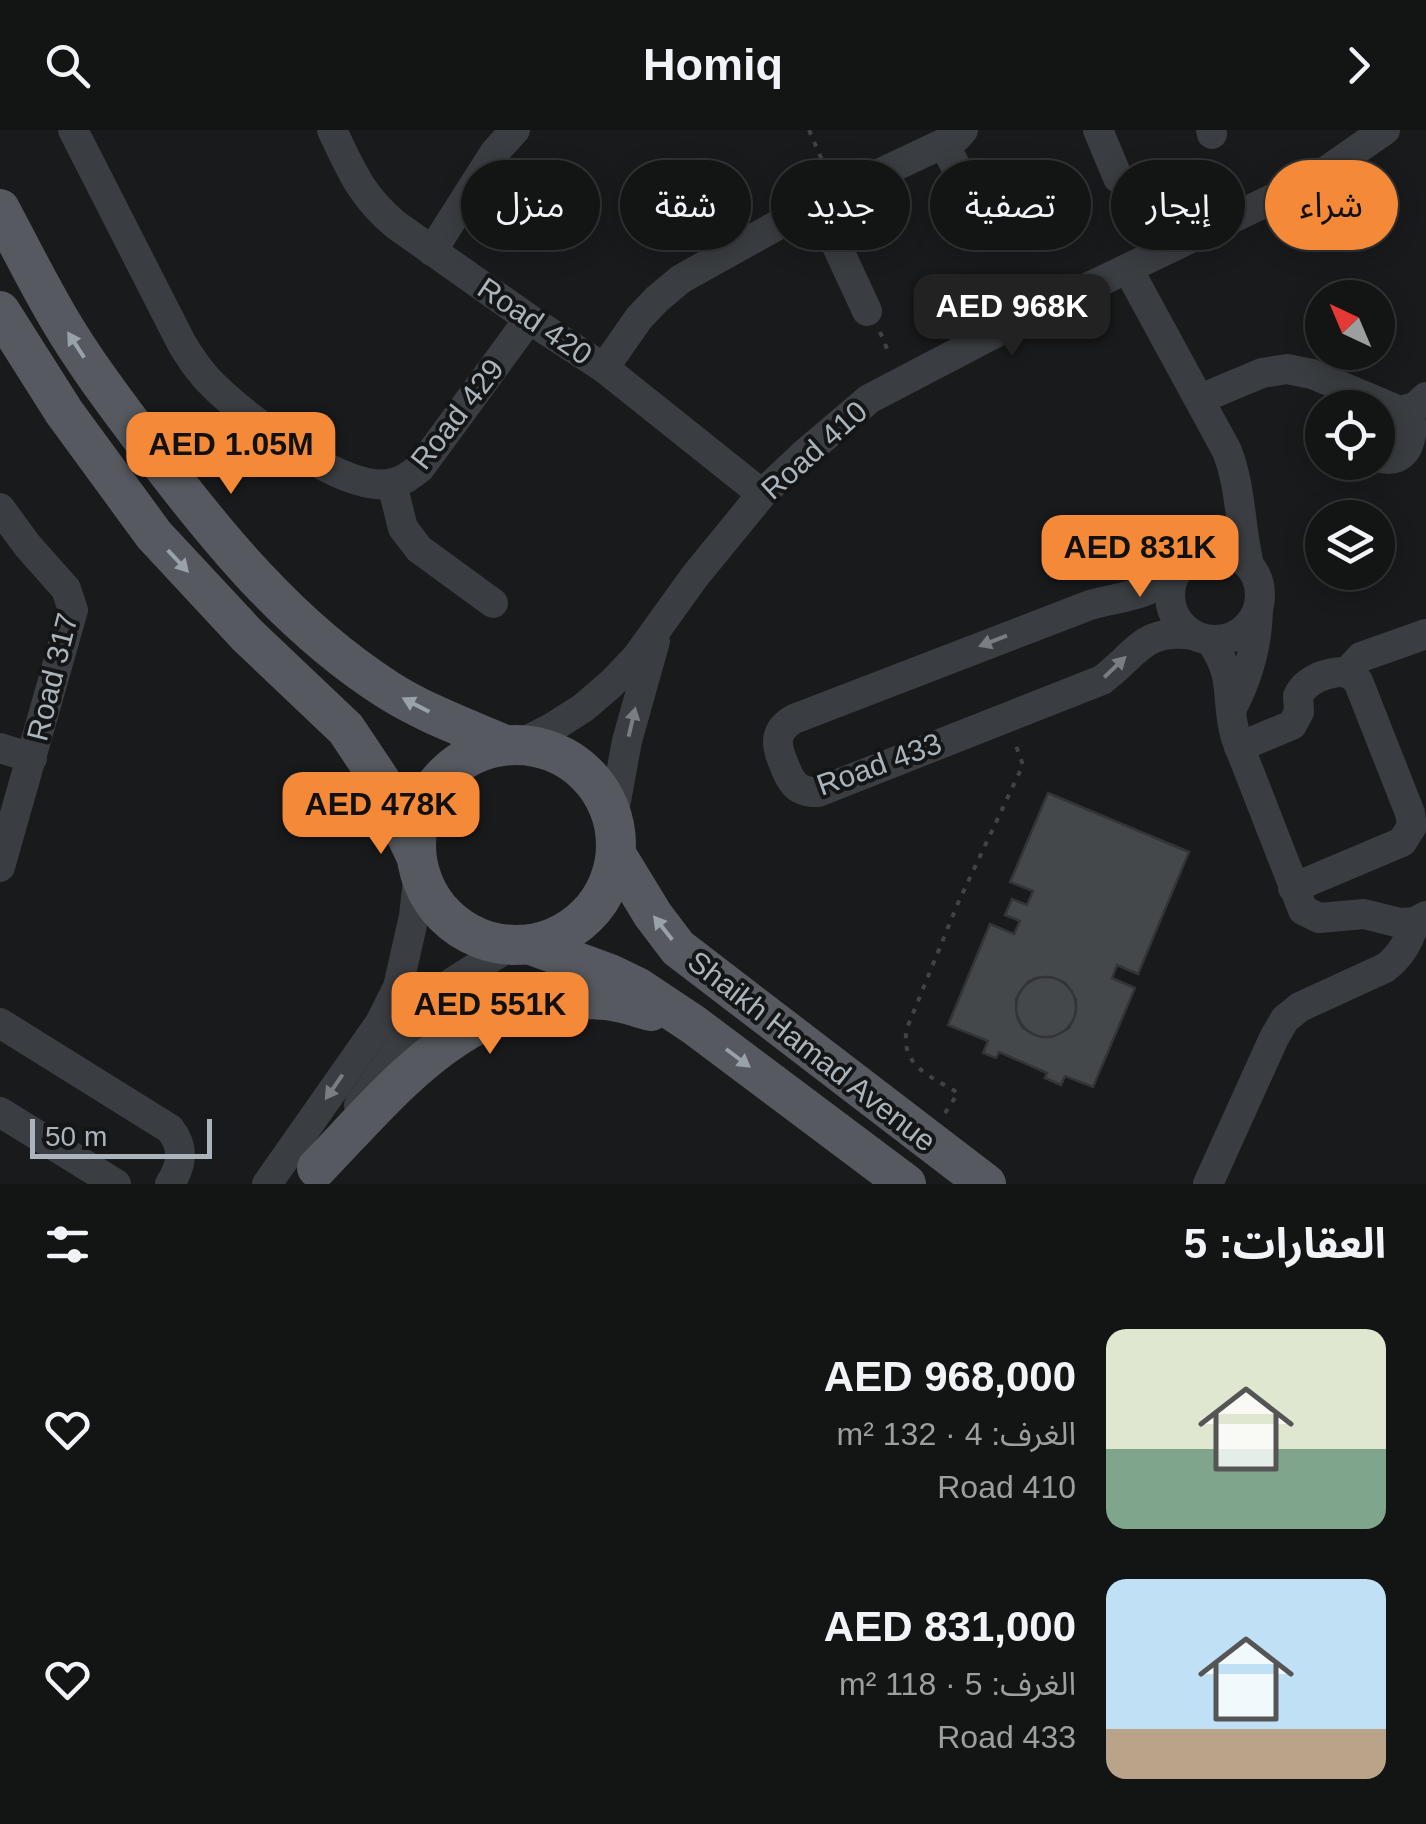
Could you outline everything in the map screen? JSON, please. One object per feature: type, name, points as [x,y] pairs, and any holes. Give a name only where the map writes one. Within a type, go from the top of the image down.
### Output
[{"type":"main road","points":[[0,209],[59,319],[103,386],[195,509],[286,610],[338,656],[390,692],[436,715],[513,744],[545,748],[568,758],[588,774],[603,793],[615,836],[610,882],[598,905],[579,924],[556,938],[520,945],[485,941],[462,931],[443,915],[428,894],[380,780],[346,729],[247,636],[154,535],[64,412],[0,311]]},
{"type":"main road","points":[[417,863],[417,830],[424,804],[438,782],[457,764],[480,751],[513,744]]},
{"type":"main road","name":"Shaikh Hamad Avenue","points":[[615,836],[653,915],[678,948],[986,1184]]},
{"type":"main road","name":"Shaikh Hamad Avenue","points":[[520,945],[610,974],[636,987],[694,1025],[906,1184]]},
{"type":"main road","points":[[308,1161],[443,1044],[487,1018],[530,1003],[609,1000],[694,1025]]},
{"type":"street","name":"Road 429","points":[[73,130],[197,367],[215,388],[267,430],[336,474],[356,481],[392,484],[420,468],[529,319]]},
{"type":"street","name":"Road 420","points":[[332,130],[358,186],[375,208],[604,368],[762,494]]},
{"type":"street","points":[[432,251],[495,152],[515,130]]},
{"type":"street","points":[[1098,130],[1111,161]]},
{"type":"street","name":"Road 410","points":[[513,744],[583,708],[611,684],[636,658],[694,576],[762,494],[869,400],[1016,322],[1316,178],[1385,130]]},
{"type":"street","points":[[907,160],[954,137]]},
{"type":"street","points":[[604,368],[639,318],[681,279],[771,230]]},
{"type":"street","points":[[845,250],[866,311]]},
{"type":"street","points":[[1128,269],[1232,463],[1249,565]]},
{"type":"street","points":[[1200,400],[1262,373],[1287,369],[1312,374],[1392,409],[1417,404],[1404,452],[1395,460]]},
{"type":"street","points":[[392,484],[404,528],[418,550],[493,603]]},
{"type":"street","points":[[1211,550],[1228,530],[1238,507]]},
{"type":"street","name":"Road 317","points":[[0,508],[66,589],[72,610],[0,867]]},
{"type":"street","points":[[1229,714],[1250,670],[1260,591],[1249,565],[1232,552],[1211,550],[1188,558],[1179,568],[1173,577],[1170,599],[1177,620],[1201,637],[1226,667],[1231,698],[1229,714],[1239,747],[1302,910],[1318,918],[1351,914],[1400,923],[1420,919]]},
{"type":"street","name":"Road 433","points":[[1179,568],[1150,591],[1090,604],[794,719],[783,727],[777,744],[792,783],[804,791],[818,792],[1102,680],[1136,648],[1155,638],[1174,633],[1201,637]]},
{"type":"street","points":[[1201,637],[1233,636],[1244,630],[1258,611]]},
{"type":"street","name":"Road 410","points":[[615,836],[636,703],[658,629]]},
{"type":"street","points":[[1239,747],[1292,725],[1298,712],[1298,696],[1307,683],[1332,673],[1347,672],[1361,658],[1426,634]]},
{"type":"street","points":[[1293,888],[1396,846],[1411,832],[1412,819],[1371,714],[1358,682],[1347,672]]},
{"type":"street","points":[[0,748],[32,758]]},
{"type":"street","points":[[246,1184],[308,1161],[398,987],[414,916],[417,863]]},
{"type":"street","points":[[1208,1184],[1285,1020],[1300,1007],[1385,968],[1401,952],[1420,919]]},
{"type":"street","points":[[267,1184],[308,1161],[453,982],[520,945]]},
{"type":"street","points":[[0,1024],[170,1130],[181,1150],[170,1184]]},
{"type":"street","points":[[0,1112],[113,1183]]},
{"type":"path","points":[[809,130],[817,160]]},
{"type":"path","points":[[1156,250],[1158,255]]},
{"type":"path","points":[[866,311],[868,324],[875,321],[902,383]]},
{"type":"path","points":[[923,1138],[958,1094],[916,1066],[909,1058],[904,1038],[958,903],[1022,765],[1006,717]]},
{"type":"building","points":[[1048,793],[1189,852],[1138,974],[1117,965],[1112,978],[1135,988],[1093,1087],[1065,1076],[1061,1085],[1045,1078],[1047,1073],[999,1052],[996,1058],[983,1053],[988,1041],[948,1025],[990,924],[1014,934],[1020,921],[1005,915],[1012,899],[1027,905],[1033,891],[1010,882]],"holes":[[[1046,977],[1065,983],[1076,1000],[1069,1028],[1051,1037],[1041,1037],[1023,1028],[1016,999],[1028,982]]]},
{"type":"building","points":[[1046,977],[1067,986],[1076,1007],[1067,1028],[1046,1037],[1025,1028],[1016,1007],[1025,986]]}]
